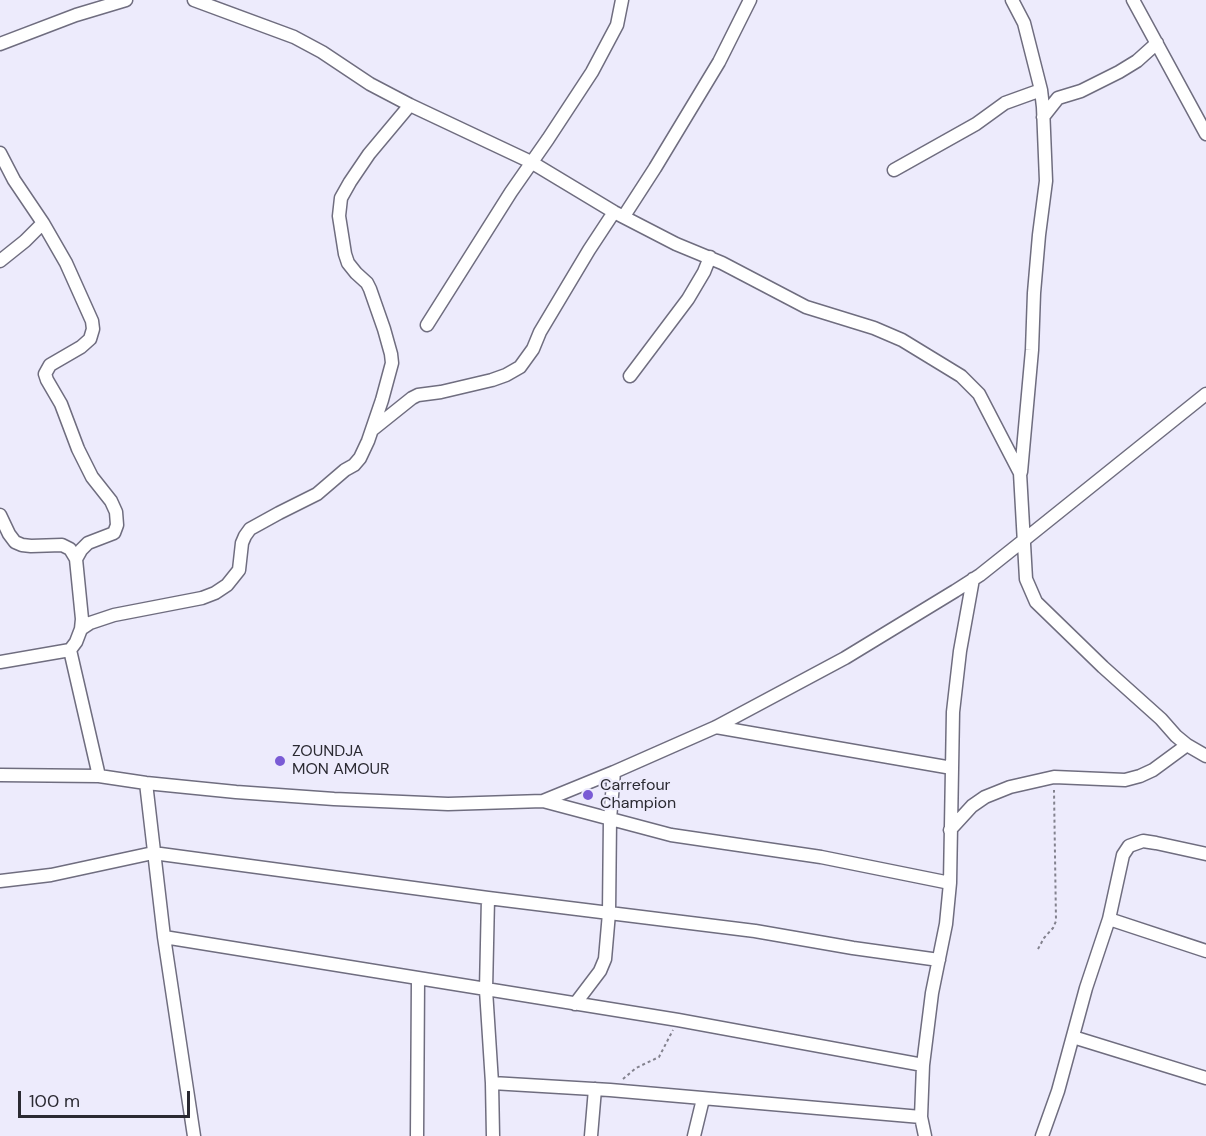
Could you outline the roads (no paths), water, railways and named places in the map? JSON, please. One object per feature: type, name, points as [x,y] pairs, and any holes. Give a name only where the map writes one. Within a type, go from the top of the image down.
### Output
[{"type":"street","points":[[98,0],[112,4]]},
{"type":"street","points":[[0,44],[76,15],[126,0]]},
{"type":"street","points":[[194,0],[294,38],[322,52],[370,84],[531,162],[619,214],[676,244],[710,257],[806,307],[874,328],[902,340],[961,376],[979,394],[1020,474]]},
{"type":"street","points":[[427,324],[592,72],[617,26],[622,0]]},
{"type":"street","points":[[371,431],[418,395],[492,380],[520,366],[533,349],[540,332],[589,250],[655,168],[719,62],[750,0]]},
{"type":"street","points":[[1012,0],[1024,23],[1041,90],[1046,181],[1036,258],[1032,350],[1020,474],[1026,579],[1036,602],[1161,719],[1176,736],[1206,756]]},
{"type":"street","points":[[1134,0],[1206,134]]},
{"type":"street","points":[[1043,117],[1058,98],[1081,91],[1119,72],[1137,62],[1157,43]]},
{"type":"street","points":[[894,170],[976,124],[1005,104],[1041,90]]},
{"type":"street","points":[[81,629],[90,623],[114,615],[202,598],[215,593],[227,585],[239,570],[242,543],[250,529],[317,494],[360,458],[371,431],[392,363],[370,289],[348,263],[345,254],[339,216],[341,198],[369,154],[410,105]]},
{"type":"street","points":[[0,153],[14,180],[66,263],[92,321],[93,330],[90,339],[81,347],[50,365],[45,374],[46,380],[61,404],[78,449],[92,477],[111,501],[116,513],[117,525],[114,532],[88,543],[76,559]]},
{"type":"street","points":[[0,261],[43,223]]},
{"type":"street","points":[[630,376],[688,299],[710,257]]},
{"type":"street","points":[[543,801],[716,727],[845,658],[955,591],[1024,540],[1206,394]]},
{"type":"street","points":[[0,515],[15,542],[32,546],[62,545],[70,549],[76,559],[82,619],[76,642],[70,650],[0,662]]},
{"type":"street","points":[[925,1136],[921,1118],[923,1065],[932,993],[946,924],[950,883],[953,712],[960,651],[973,579]]},
{"type":"street","points":[[70,650],[99,776]]},
{"type":"street","points":[[716,727],[952,768]]},
{"type":"street","points":[[950,830],[972,806],[985,797],[1010,787],[1054,777],[1125,780],[1153,770],[1187,745]]},
{"type":"street","points":[[575,1004],[600,971],[605,959],[614,772]]},
{"type":"street","points":[[0,775],[99,776],[236,792],[334,799],[448,804],[543,801],[671,835],[821,857],[950,883]]},
{"type":"street","points":[[146,783],[164,938],[194,1136]]},
{"type":"street","points":[[1042,1136],[1058,1091],[1086,988],[1109,919],[1123,855],[1129,846],[1143,842],[1206,854]]},
{"type":"street","points":[[0,881],[51,875],[153,853],[755,931],[939,960]]},
{"type":"street","points":[[488,898],[486,990],[493,1136]]},
{"type":"street","points":[[1109,919],[1206,951]]},
{"type":"street","points":[[164,938],[678,1020],[923,1065]]},
{"type":"street","points":[[417,1136],[418,979]]},
{"type":"street","points":[[1074,1037],[1206,1078]]},
{"type":"street","points":[[492,1083],[610,1090],[921,1118]]},
{"type":"street","points":[[591,1136],[595,1089]]},
{"type":"street","points":[[694,1136],[704,1098]]},
{"type":"place","name":"ZOUNDJA MON AMOUR","points":[[280,761]]},
{"type":"place","name":"Carrefour Champion","points":[[588,795]]}]
